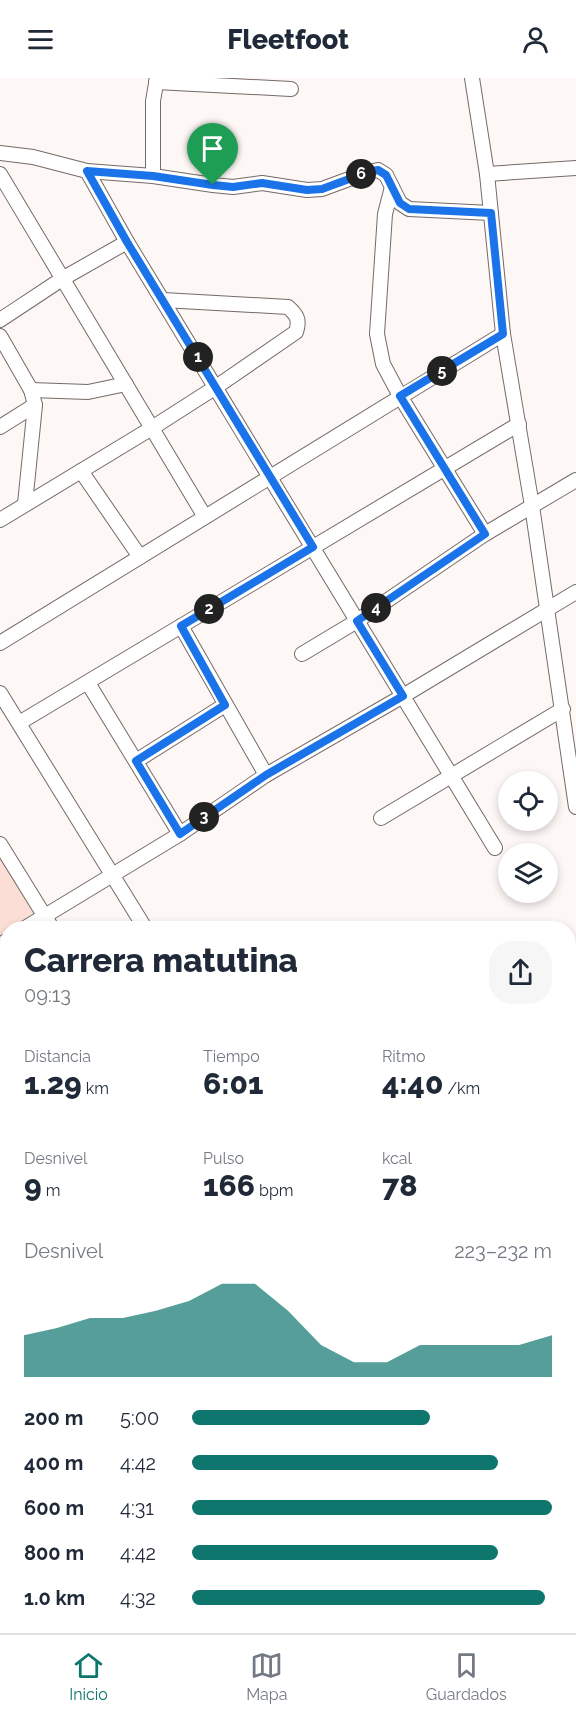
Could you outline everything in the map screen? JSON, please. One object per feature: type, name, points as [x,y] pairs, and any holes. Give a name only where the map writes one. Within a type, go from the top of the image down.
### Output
[{"type":"street","points":[[235,86],[260,78]]},
{"type":"street","points":[[472,78],[487,174],[503,334],[532,506],[576,807]]},
{"type":"street","points":[[153,176],[153,101],[156,80],[291,89]]},
{"type":"street","points":[[0,153],[33,157],[87,171],[153,176],[233,187],[262,183],[307,190],[322,189],[378,170],[386,175],[400,203],[409,209],[491,213]]},
{"type":"street","points":[[487,174],[576,168]]},
{"type":"street","points":[[87,171],[127,242],[495,848]]},
{"type":"street","points":[[0,174],[205,517]]},
{"type":"street","points":[[392,187],[385,214],[377,334],[383,364],[400,396],[485,534]]},
{"type":"street","points":[[0,320],[62,279],[127,242]]},
{"type":"street","points":[[0,520],[216,387],[296,332],[299,322],[288,307],[163,300]]},
{"type":"street","points":[[0,643],[503,334]]},
{"type":"street","points":[[0,336],[31,390],[35,405],[25,504]]},
{"type":"street","points":[[31,390],[88,392],[126,384]]},
{"type":"street","points":[[0,427],[35,405]]},
{"type":"street","points":[[19,723],[519,424]]},
{"type":"street","points":[[81,471],[140,557]]},
{"type":"street","points":[[302,654],[357,621],[485,534],[576,480]]},
{"type":"street","points":[[36,921],[180,834],[266,775],[576,592]]},
{"type":"street","points":[[181,626],[266,775]]},
{"type":"street","points":[[88,683],[180,834]]},
{"type":"street","points":[[0,693],[141,921]]},
{"type":"street","points":[[136,761],[225,705]]},
{"type":"street","points":[[381,818],[563,710]]},
{"type":"street","points":[[0,844],[47,921]]},
{"type":"shaded area","points":[[0,844],[48,921],[0,921]]},
{"type":"route","points":[[378,170],[386,175],[400,203],[409,209],[491,213],[503,334],[400,396],[485,534],[357,621],[403,696],[266,775],[180,834],[136,761],[225,705],[181,626],[313,547],[127,242],[87,171],[153,176],[213,185],[233,187],[262,183],[307,190],[322,189],[378,170]]}]
